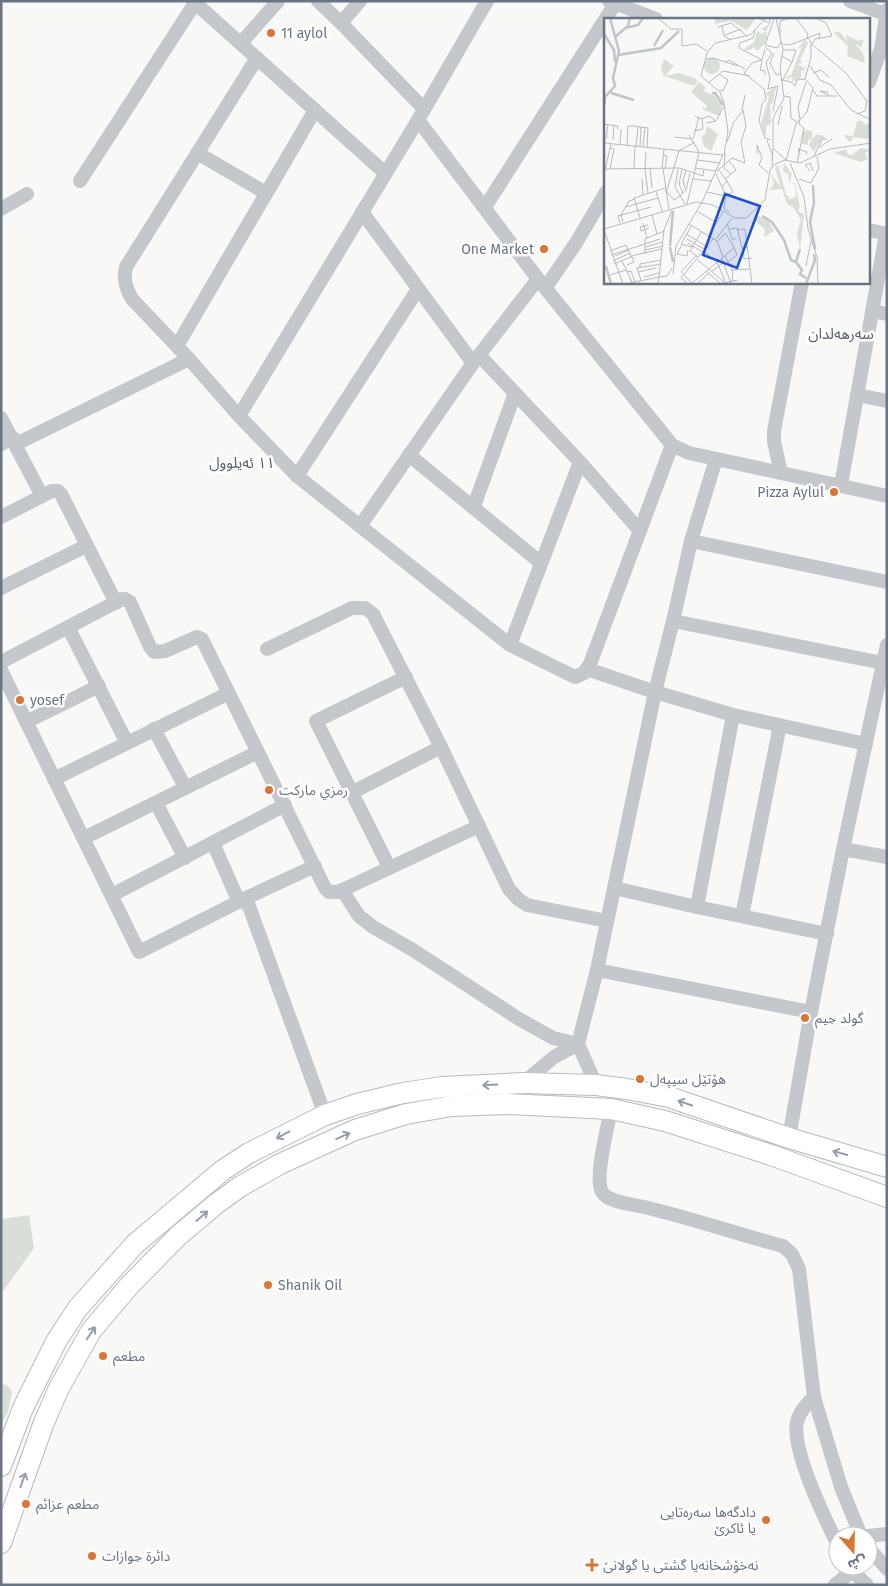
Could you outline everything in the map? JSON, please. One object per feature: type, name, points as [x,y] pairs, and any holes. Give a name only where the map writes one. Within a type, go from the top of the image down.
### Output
[{"type":"highway","points":[[1,1466],[23,1408],[57,1340],[78,1308],[135,1244],[223,1170],[249,1153],[325,1115],[357,1104],[403,1093],[442,1087],[523,1083],[596,1085],[669,1097],[789,1138],[887,1167]]},
{"type":"highway","points":[[1,1542],[6,1509],[58,1390],[91,1331],[129,1286],[178,1236],[216,1204],[242,1186],[280,1164],[355,1130],[406,1114],[452,1106],[506,1104],[611,1109],[665,1121],[770,1155],[887,1197]]},
{"type":"street","points":[[240,43],[278,1]]},
{"type":"street","points":[[318,1],[342,23],[421,114],[484,207],[542,283],[672,445],[689,453],[887,496]]},
{"type":"street","points":[[342,23],[360,1]]},
{"type":"street","points":[[238,416],[421,114],[487,1]]},
{"type":"street","points":[[850,1],[886,12],[884,51],[870,80]]},
{"type":"street","points":[[80,181],[194,2],[385,173]]},
{"type":"street","points":[[484,207],[612,2],[653,18]]},
{"type":"street","points":[[257,58],[126,267],[124,277],[127,290],[132,299],[189,359],[238,416],[297,476],[510,645],[570,675],[580,676],[587,669],[672,445]]},
{"type":"street","points":[[177,346],[315,110]]},
{"type":"street","points":[[197,153],[266,193]]},
{"type":"street","points":[[2,208],[27,194]]},
{"type":"street","points":[[360,526],[476,359],[576,243],[604,195]]},
{"type":"street","points":[[362,212],[418,289],[476,359],[515,393],[580,462],[640,530]]},
{"type":"street","points":[[841,485],[886,234],[870,230]]},
{"type":"street","points":[[781,472],[774,442],[774,430],[802,284]]},
{"type":"street","points":[[297,476],[418,289]]},
{"type":"street","points":[[872,311],[887,314]]},
{"type":"street","points":[[10,442],[189,359]]},
{"type":"street","points":[[474,506],[515,393]]},
{"type":"street","points":[[857,395],[887,401]]},
{"type":"street","points":[[1,418],[10,442],[42,496]]},
{"type":"street","points":[[410,455],[542,563]]},
{"type":"street","points":[[596,1085],[578,1044],[597,970],[655,692],[691,541],[716,459]]},
{"type":"street","points":[[510,645],[580,462]]},
{"type":"street","points":[[1,516],[52,491],[58,491],[116,603]]},
{"type":"street","points":[[691,541],[887,582]]},
{"type":"street","points":[[1,588],[86,546]]},
{"type":"street","points":[[1,662],[125,599],[130,602],[154,652],[165,651],[197,637],[202,640],[326,888],[333,893],[479,826]]},
{"type":"street","points":[[267,649],[352,608],[365,608],[373,614],[441,747],[509,889],[527,905],[607,921]]},
{"type":"street","points":[[673,621],[883,663]]},
{"type":"street","points":[[68,627],[127,743]]},
{"type":"street","points":[[789,1138],[811,1012],[843,849],[887,645]]},
{"type":"street","points":[[587,669],[655,692],[733,715],[866,744]]},
{"type":"street","points":[[1,670],[140,952],[242,900],[315,866]]},
{"type":"street","points":[[389,867],[316,721],[406,677]]},
{"type":"street","points":[[26,722],[99,686]]},
{"type":"street","points":[[54,779],[229,693]]},
{"type":"street","points":[[697,907],[733,715]]},
{"type":"street","points":[[742,916],[780,725]]},
{"type":"street","points":[[154,729],[185,787]]},
{"type":"street","points":[[351,793],[441,747]]},
{"type":"street","points":[[84,838],[258,752]]},
{"type":"street","points":[[156,803],[186,858]]},
{"type":"street","points":[[112,895],[186,858],[285,804]]},
{"type":"street","points":[[213,843],[242,900],[325,1115]]},
{"type":"street","points":[[843,849],[887,857]]},
{"type":"street","points":[[614,888],[827,934]]},
{"type":"street","points":[[342,890],[359,916],[373,928],[414,950],[519,1019],[553,1038],[578,1044]]},
{"type":"street","points":[[597,970],[811,1012]]},
{"type":"street","points":[[523,1083],[554,1057],[578,1044]]},
{"type":"street","points":[[611,1109],[600,1165],[599,1184],[603,1194],[614,1200],[664,1211],[784,1246],[792,1254],[799,1269],[814,1397],[841,1487],[857,1526]]},
{"type":"street","points":[[814,1397],[803,1409],[796,1422],[797,1439],[804,1469],[830,1526]]},
{"type":"street","points":[[878,1559],[887,1569]]},
{"type":"street","points":[[858,1576],[867,1585]]},
{"type":"shaded area","points":[[29,1215],[34,1248],[1,1294],[1,1219]]},
{"type":"shaded area","points":[[3,1384],[8,1386],[12,1392],[8,1412],[1,1425],[1,1386]]},
{"type":"place","name":"11 aylol","points":[[271,33]]},
{"type":"place","name":"One Market","points":[[544,249]]},
{"type":"place","name":"Pizza Aylul","points":[[834,492]]},
{"type":"place","name":"yosef","points":[[20,700]]},
{"type":"place","name":"رمزي ماركت","points":[[269,790]]},
{"type":"place","name":"گولد جیم","points":[[805,1018]]},
{"type":"place","name":"ھۆتێل سیپەل","points":[[640,1079]]},
{"type":"place","name":"Shanik Oil","points":[[268,1285]]},
{"type":"place","name":"مطعم","points":[[103,1356]]},
{"type":"place","name":"مطعم عزائم","points":[[26,1504]]},
{"type":"place","name":"دادگەها سەرەتایی یا ئاکرێ","points":[[766,1520]]},
{"type":"place","name":"دائرة جوازات","points":[[92,1556]]},
{"type":"place","name":"نەخۆشخانەیا گشتی یا گولانێ","points":[[592,1565]]},
{"type":"district","name":"سەرهەلدان","points":[[841,334]]},
{"type":"district","name":"١١ ئەیلوول","points":[[242,463]]}]
